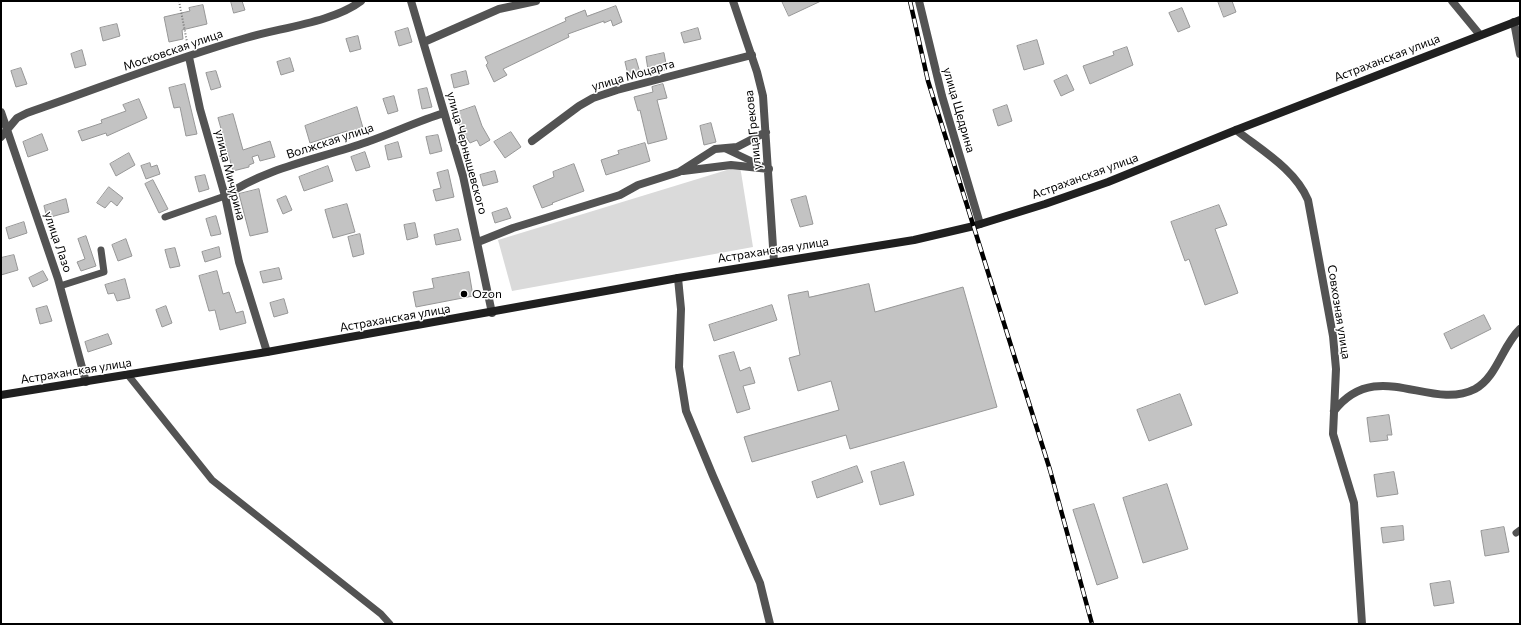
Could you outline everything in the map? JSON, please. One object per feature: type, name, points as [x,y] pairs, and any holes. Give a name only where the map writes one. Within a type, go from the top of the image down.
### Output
[{"type":"main road","name":"Астраханская улица","points":[[1,396],[492,313],[678,278],[914,240],[980,224],[1108,182],[1236,130],[1517,21]]},
{"type":"street","name":"Московская улица","points":[[4,134],[17,118],[27,113],[245,38],[338,13],[353,7],[361,1]]},
{"type":"street","name":"улица Чернышевского","points":[[411,1],[462,176],[478,242],[492,313]]},
{"type":"street","points":[[424,42],[499,9],[536,1]]},
{"type":"street","name":"улица Грекова","points":[[733,1],[752,55],[763,96],[774,262]]},
{"type":"street","name":"улица Щедрина","points":[[919,1],[942,96],[980,224]]},
{"type":"street","points":[[1452,1],[1480,35]]},
{"type":"street","points":[[1517,21],[1520,54]]},
{"type":"street","name":"улица Моцарта","points":[[532,141],[579,106],[594,98],[617,90],[752,55]]},
{"type":"street","name":"улица Мичурина","points":[[189,57],[200,109],[225,196],[239,262],[267,352]]},
{"type":"street","name":"улица Лазо","points":[[1,112],[4,134],[60,286],[86,382]]},
{"type":"street","name":"Волжская улица","points":[[225,196],[244,183],[278,170],[366,142],[413,123],[444,113]]},
{"type":"street","name":"Совхозная улица","points":[[1236,130],[1291,173],[1302,186],[1308,200],[1333,336],[1336,369],[1333,434],[1354,503],[1362,624]]},
{"type":"street","points":[[679,172],[715,149],[737,147],[766,132]]},
{"type":"street","points":[[478,242],[513,228],[620,195],[638,185],[679,172],[731,165],[769,169]]},
{"type":"street","points":[[678,278],[681,309],[679,367],[686,410],[760,583],[770,624]]},
{"type":"street","points":[[1334,411],[1349,395],[1375,386],[1394,386],[1451,394],[1473,390],[1484,384],[1505,347],[1520,329]]},
{"type":"lane","points":[[726,149],[769,169]]},
{"type":"lane","points":[[165,217],[225,196]]},
{"type":"lane","points":[[60,286],[104,272],[101,250]]},
{"type":"lane","points":[[128,375],[212,480],[381,614],[390,624]]},
{"type":"path","points":[[179,1],[189,57]]},
{"type":"shaded area","points":[[740,166],[753,247],[512,291],[498,240]]},
{"type":"building","points":[[231,1],[242,1],[245,10],[234,13]]},
{"type":"building","points":[[782,1],[821,1],[789,16]]},
{"type":"building","points":[[1218,1],[1232,1],[1236,12],[1224,17]]},
{"type":"building","points":[[203,5],[207,24],[182,30],[183,39],[169,42],[164,17],[190,11],[189,8]]},
{"type":"building","points":[[616,6],[622,22],[613,26],[611,20],[604,23],[604,21],[568,34],[569,37],[503,69],[507,75],[494,82],[486,65],[488,63],[485,57],[566,21],[565,18],[585,10],[587,16]]},
{"type":"building","points":[[1182,8],[1190,27],[1178,32],[1169,13]]},
{"type":"building","points":[[117,24],[120,36],[103,41],[100,28]]},
{"type":"building","points":[[408,28],[412,42],[399,46],[395,32]]},
{"type":"building","points":[[698,28],[701,39],[684,43],[681,33]]},
{"type":"building","points":[[358,36],[361,49],[350,52],[346,39]]},
{"type":"building","points":[[1037,40],[1044,64],[1024,70],[1017,46]]},
{"type":"building","points":[[1127,47],[1133,65],[1090,84],[1083,66],[1114,55],[1113,52]]},
{"type":"building","points":[[82,50],[86,65],[75,68],[71,54]]},
{"type":"building","points":[[664,53],[667,69],[649,76],[646,57]]},
{"type":"building","points":[[290,58],[294,71],[281,75],[277,62]]},
{"type":"building","points":[[636,59],[641,76],[629,79],[625,62]]},
{"type":"building","points":[[21,68],[27,84],[16,87],[11,71]]},
{"type":"building","points":[[216,71],[221,87],[211,90],[206,73]]},
{"type":"building","points":[[466,71],[469,84],[454,88],[451,75]]},
{"type":"building","points":[[1067,75],[1074,90],[1061,96],[1054,81]]},
{"type":"building","points":[[185,84],[197,134],[186,136],[180,107],[174,108],[169,88]]},
{"type":"building","points":[[663,84],[667,98],[657,100],[667,139],[648,144],[640,110],[638,111],[634,97],[653,92],[652,87]]},
{"type":"building","points":[[427,88],[432,107],[422,109],[418,90]]},
{"type":"building","points":[[394,96],[398,111],[388,114],[383,99]]},
{"type":"building","points":[[139,99],[147,118],[107,136],[106,133],[82,141],[78,131],[102,123],[101,120],[126,111],[123,105]]},
{"type":"building","points":[[1007,105],[1012,121],[998,126],[993,110]]},
{"type":"building","points":[[475,106],[482,126],[490,140],[480,146],[477,140],[470,143],[460,127],[455,113]]},
{"type":"building","points":[[357,107],[363,128],[348,133],[347,131],[310,143],[305,126]]},
{"type":"building","points":[[233,114],[243,150],[270,141],[275,157],[260,161],[258,155],[252,157],[254,163],[249,165],[249,167],[233,171],[218,118]]},
{"type":"building","points":[[711,123],[716,142],[704,145],[700,126]]},
{"type":"building","points":[[511,132],[521,147],[505,158],[494,142]]},
{"type":"building","points":[[42,134],[48,150],[28,157],[23,142]]},
{"type":"building","points":[[438,135],[442,151],[430,154],[426,137]]},
{"type":"building","points":[[398,142],[402,157],[388,160],[385,146]]},
{"type":"building","points":[[645,143],[650,161],[606,175],[601,160],[619,154],[618,151]]},
{"type":"building","points":[[365,152],[370,167],[356,171],[351,157]]},
{"type":"building","points":[[129,153],[135,165],[116,176],[110,164]]},
{"type":"building","points":[[150,163],[151,167],[157,165],[160,174],[146,179],[141,166]]},
{"type":"building","points":[[574,164],[584,191],[542,208],[533,186],[554,177],[553,172]]},
{"type":"building","points":[[328,166],[333,181],[304,191],[299,177]]},
{"type":"building","points":[[448,170],[454,197],[436,201],[433,190],[441,188],[437,173]]},
{"type":"building","points":[[495,171],[498,182],[483,186],[480,175]]},
{"type":"building","points":[[205,175],[209,189],[199,192],[195,177]]},
{"type":"building","points":[[153,180],[168,209],[159,213],[145,184]]},
{"type":"building","points":[[109,187],[123,198],[117,206],[111,201],[105,208],[97,203]]},
{"type":"building","points":[[259,189],[268,232],[250,236],[239,194]]},
{"type":"building","points":[[286,196],[292,210],[283,214],[277,200]]},
{"type":"building","points":[[806,196],[813,224],[800,227],[791,200]]},
{"type":"building","points":[[66,199],[69,212],[47,218],[44,206]]},
{"type":"building","points":[[347,204],[355,232],[333,238],[325,210]]},
{"type":"building","points":[[1219,205],[1227,225],[1215,229],[1238,293],[1205,305],[1189,259],[1185,261],[1171,222]]},
{"type":"building","points":[[507,208],[511,218],[495,223],[492,213]]},
{"type":"building","points":[[216,216],[221,234],[211,236],[206,219]]},
{"type":"building","points":[[24,222],[27,233],[9,239],[6,228]]},
{"type":"building","points":[[415,223],[418,237],[407,240],[404,225]]},
{"type":"building","points":[[458,229],[461,240],[436,245],[434,235]]},
{"type":"building","points":[[360,234],[364,254],[353,257],[348,237]]},
{"type":"building","points":[[86,236],[96,266],[81,271],[77,262],[85,259],[78,239]]},
{"type":"building","points":[[126,239],[132,256],[118,261],[112,245]]},
{"type":"building","points":[[219,247],[221,257],[205,262],[202,252]]},
{"type":"building","points":[[175,248],[180,266],[170,268],[165,250]]},
{"type":"building","points":[[14,255],[18,270],[1,275],[1,258]]},
{"type":"building","points":[[279,268],[282,279],[263,283],[260,272]]},
{"type":"building","points":[[43,271],[48,280],[33,287],[29,278]]},
{"type":"building","points":[[217,271],[223,294],[229,292],[236,313],[243,311],[246,323],[220,330],[215,310],[209,311],[199,276]]},
{"type":"building","points":[[469,272],[473,296],[416,307],[413,292],[434,288],[432,279]]},
{"type":"building","points":[[125,279],[130,298],[117,301],[114,293],[108,294],[105,285]]},
{"type":"building","points":[[869,284],[875,312],[963,287],[997,407],[850,449],[846,435],[752,462],[744,437],[839,410],[831,381],[798,391],[789,358],[800,355],[788,295],[808,291],[809,297]]},
{"type":"building","points":[[284,299],[288,313],[274,317],[270,303]]},
{"type":"building","points":[[772,305],[777,320],[714,341],[709,325]]},
{"type":"building","points":[[47,306],[52,321],[40,324],[36,309]]},
{"type":"building","points":[[166,306],[172,323],[162,327],[156,310]]},
{"type":"building","points":[[1484,315],[1491,329],[1451,349],[1444,334]]},
{"type":"building","points":[[108,334],[112,344],[88,352],[85,342]]},
{"type":"building","points":[[734,352],[740,371],[750,367],[755,383],[743,386],[750,409],[737,413],[719,356]]},
{"type":"building","points":[[1180,394],[1192,425],[1149,441],[1137,410]]},
{"type":"building","points":[[1389,415],[1392,435],[1387,435],[1388,440],[1370,442],[1367,418]]},
{"type":"building","points":[[904,462],[914,495],[880,505],[871,472]]},
{"type":"building","points":[[857,466],[863,482],[817,498],[812,482]]},
{"type":"building","points":[[1394,472],[1398,494],[1377,497],[1374,475]]},
{"type":"building","points":[[1167,484],[1188,549],[1143,563],[1123,498]]},
{"type":"building","points":[[1094,504],[1118,578],[1097,585],[1073,510]]},
{"type":"building","points":[[1403,526],[1404,540],[1383,543],[1381,528]]},
{"type":"building","points":[[1504,527],[1509,552],[1485,556],[1481,531]]},
{"type":"building","points":[[1450,581],[1454,603],[1434,606],[1430,584]]},
{"type":"railway","points":[[910,1],[928,81],[1050,470],[1092,624]]},
{"type":"place","name":"Ozon","points":[[464,294]]}]
